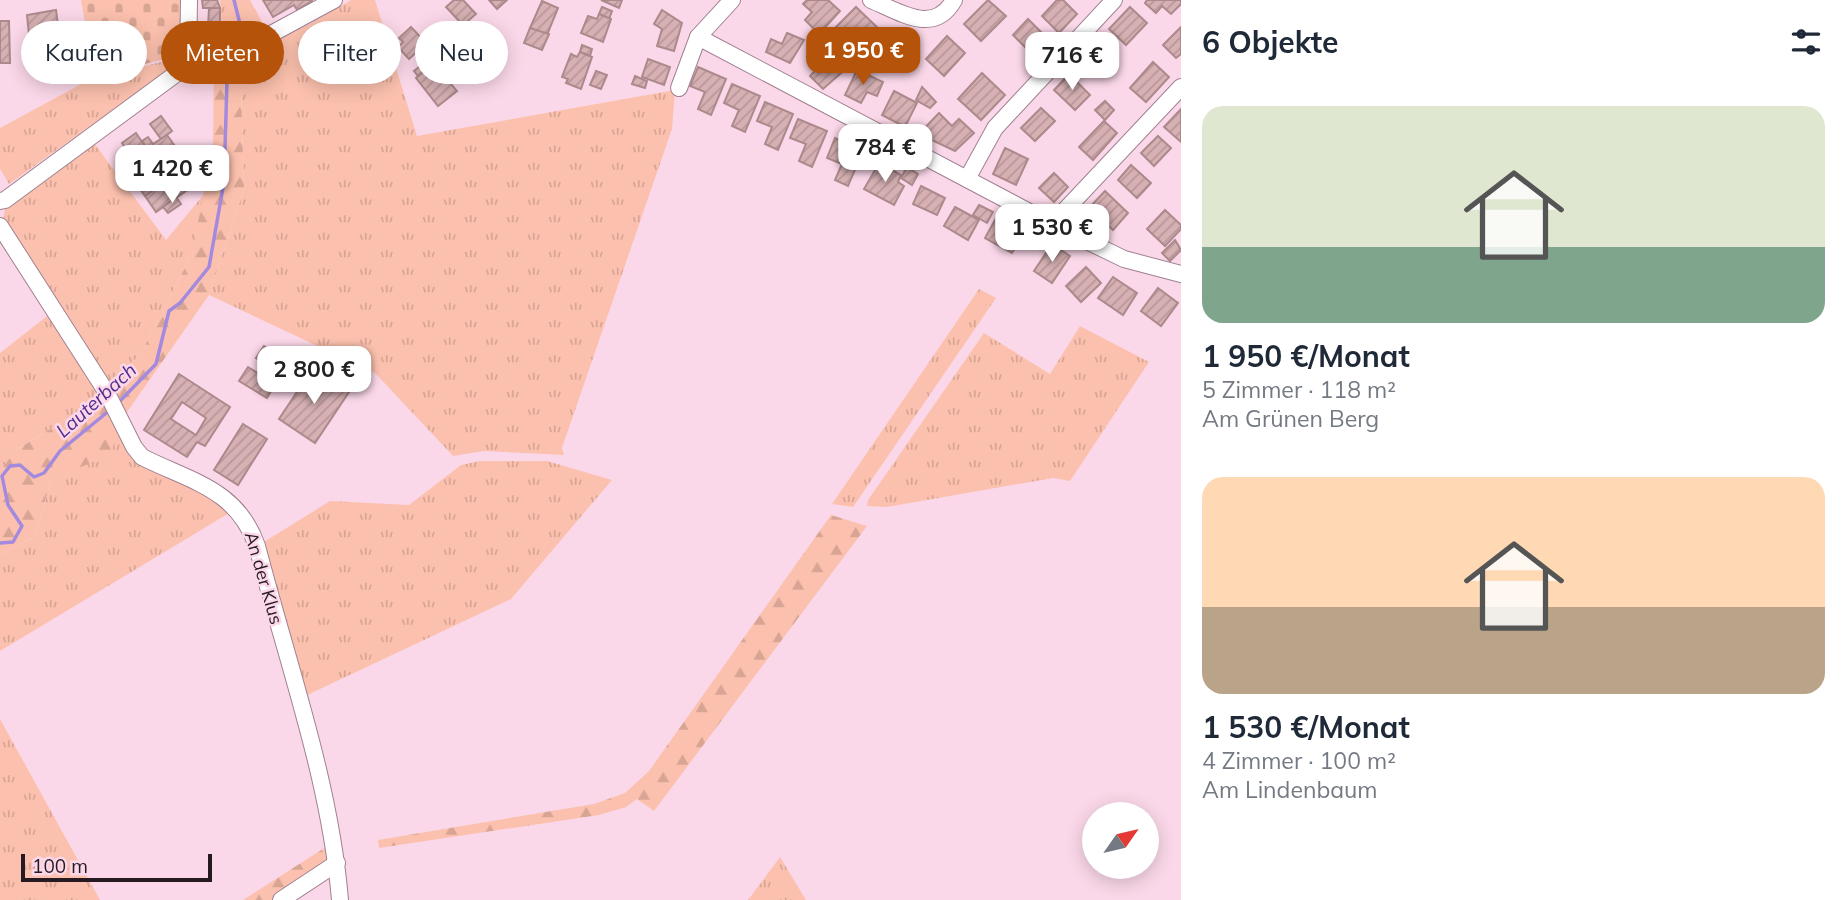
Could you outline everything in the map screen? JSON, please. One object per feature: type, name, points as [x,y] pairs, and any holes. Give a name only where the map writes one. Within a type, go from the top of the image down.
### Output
[{"type":"street","points":[[189,0],[189,21]]},
{"type":"street","points":[[284,27],[334,0]]},
{"type":"street","points":[[678,88],[698,37],[732,0]]},
{"type":"street","points":[[871,0],[922,22],[937,19],[954,0]]},
{"type":"street","points":[[967,180],[995,128],[1114,0]]},
{"type":"street","points":[[698,37],[967,180],[1124,259],[1181,274]]},
{"type":"street","points":[[0,201],[5,200],[162,84]]},
{"type":"street","points":[[1052,223],[1181,87]]},
{"type":"street","name":"An der Klus","points":[[0,226],[107,393],[134,447],[142,457],[208,488],[228,500],[247,519],[257,546],[308,738],[337,863],[340,900]]},
{"type":"street","points":[[281,900],[337,863]]},
{"type":"green space","points":[[81,0],[182,0],[183,21],[161,21],[161,60],[147,63],[147,21],[85,21]]},
{"type":"green space","points":[[220,0],[250,0],[261,21],[222,21]]},
{"type":"green space","points":[[351,0],[375,0],[381,21],[315,21]]},
{"type":"green space","points":[[298,29],[298,84],[401,84],[417,136],[675,90],[672,129],[562,448],[564,455],[484,451],[453,456],[375,373],[209,295],[244,189],[241,84],[284,84],[284,35]]},
{"type":"green space","points":[[161,62],[161,76],[9,184],[0,169],[0,128],[81,84],[147,84],[147,65]]},
{"type":"green space","points":[[214,84],[241,84],[244,189],[209,295],[125,415],[108,384],[140,355],[192,254],[213,142]]},
{"type":"green space","points":[[94,143],[166,240],[205,193],[192,254],[140,355],[108,384],[3,221],[5,208]]},
{"type":"green space","points":[[979,289],[996,298],[853,507],[832,504]]},
{"type":"green space","points":[[51,313],[103,397],[16,450],[0,471],[0,353]]},
{"type":"green space","points":[[1080,326],[1149,362],[1070,481],[1053,478],[887,507],[867,506],[868,500],[984,333],[1050,374]]},
{"type":"green space","points":[[103,397],[119,425],[111,454],[51,480],[35,536],[0,555],[0,471],[16,450]]},
{"type":"green space","points":[[119,425],[127,449],[211,496],[231,512],[0,651],[0,555],[35,536],[51,480],[111,453]]},
{"type":"green space","points":[[480,461],[547,461],[612,480],[511,599],[303,697],[264,542],[330,501],[409,505],[461,465]]},
{"type":"green space","points":[[831,515],[867,526],[654,811],[637,799],[626,807],[599,815],[379,848],[378,840],[594,804],[625,793],[649,771]]},
{"type":"green space","points":[[0,719],[100,900],[0,900]]},
{"type":"green space","points":[[329,845],[329,859],[274,900],[243,900]]},
{"type":"green space","points":[[780,857],[806,900],[748,900]]},
{"type":"building","points":[[202,0],[217,0],[220,8],[203,8]]},
{"type":"building","points":[[263,0],[312,1],[297,10],[294,5],[273,17]]},
{"type":"building","points":[[454,0],[463,0],[476,14],[468,21],[459,21],[446,7]]},
{"type":"building","points":[[489,0],[507,0],[497,9]]},
{"type":"building","points":[[601,0],[622,0],[619,8]]},
{"type":"building","points":[[807,0],[828,0],[840,11],[819,34],[805,20],[812,12],[803,4]]},
{"type":"building","points":[[988,0],[1006,16],[981,41],[964,24]]},
{"type":"building","points":[[1057,0],[1063,0],[1077,14],[1059,33],[1042,16]]},
{"type":"building","points":[[1147,0],[1181,0],[1181,4],[1171,14],[1162,6],[1156,13],[1145,3]]},
{"type":"building","points":[[542,1],[558,8],[547,35],[530,28]]},
{"type":"building","points":[[602,7],[612,11],[609,19],[599,14]]},
{"type":"building","points":[[856,7],[879,29],[858,50],[835,28]]},
{"type":"building","points":[[1130,7],[1147,23],[1126,45],[1109,29]]},
{"type":"building","points":[[209,8],[220,8],[220,21],[208,21]]},
{"type":"building","points":[[56,10],[57,21],[28,21],[27,15]]},
{"type":"building","points":[[662,10],[682,23],[674,51],[657,46],[662,29],[654,24]]},
{"type":"building","points":[[599,14],[611,19],[603,42],[581,33],[588,16],[597,19]]},
{"type":"building","points":[[1028,19],[1047,38],[1032,54],[1013,35]]},
{"type":"building","points":[[0,21],[9,21],[10,63],[0,63]]},
{"type":"building","points":[[411,27],[415,31],[415,53],[409,59],[401,50],[401,36]]},
{"type":"building","points":[[1181,27],[1181,54],[1176,58],[1163,45]]},
{"type":"building","points":[[530,28],[549,34],[542,50],[524,43]]},
{"type":"building","points":[[787,33],[804,40],[790,63],[766,52],[771,39],[782,44]]},
{"type":"building","points":[[947,36],[965,53],[944,76],[926,59]]},
{"type":"building","points":[[582,45],[592,49],[590,56],[580,52]]},
{"type":"building","points":[[819,45],[827,52],[830,49],[848,67],[823,89],[810,76],[818,68],[807,57]]},
{"type":"building","points":[[1094,45],[1113,64],[1101,77],[1082,58]]},
{"type":"building","points":[[580,52],[592,57],[581,89],[566,83],[568,79],[562,77],[571,54],[577,57]]},
{"type":"building","points":[[648,59],[670,67],[664,85],[642,77]]},
{"type":"building","points":[[1153,62],[1169,77],[1146,102],[1130,88]]},
{"type":"building","points":[[698,67],[726,79],[711,115],[698,109],[705,92],[690,86]]},
{"type":"building","points":[[857,70],[883,82],[877,96],[867,92],[861,103],[845,95]]},
{"type":"building","points":[[596,71],[607,75],[601,89],[590,85]]},
{"type":"building","points":[[982,73],[1005,95],[981,120],[958,99]]},
{"type":"building","points":[[1069,74],[1090,95],[1075,110],[1054,90]]},
{"type":"building","points":[[635,76],[647,81],[645,88],[632,84]]},
{"type":"building","points":[[421,84],[451,84],[457,91],[438,106]]},
{"type":"building","points":[[732,84],[760,96],[745,132],[732,126],[739,110],[724,103]]},
{"type":"building","points":[[922,87],[936,102],[930,108],[916,100]]},
{"type":"building","points":[[894,91],[917,103],[905,127],[882,115]]},
{"type":"building","points":[[1105,101],[1114,110],[1105,120],[1095,110]]},
{"type":"building","points":[[765,102],[793,114],[778,150],[765,144],[772,127],[757,121]]},
{"type":"building","points":[[1041,108],[1055,121],[1035,141],[1021,128]]},
{"type":"building","points":[[1181,109],[1181,142],[1164,127]]},
{"type":"building","points":[[939,113],[952,126],[959,119],[974,133],[955,151],[919,134]]},
{"type":"building","points":[[161,116],[172,131],[161,139],[150,124]]},
{"type":"building","points":[[798,119],[827,131],[812,167],[799,161],[806,144],[790,138]]},
{"type":"building","points":[[1104,121],[1117,133],[1093,160],[1079,147]]},
{"type":"building","points":[[136,133],[148,151],[134,161],[122,143]]},
{"type":"building","points":[[167,135],[200,181],[156,212],[145,196],[154,189],[149,182],[163,171],[142,141],[148,137],[153,144]]},
{"type":"building","points":[[1158,136],[1171,148],[1154,166],[1141,153]]},
{"type":"building","points":[[835,138],[863,151],[848,186],[835,180],[842,164],[827,158]]},
{"type":"building","points":[[1005,148],[1028,159],[1016,185],[993,174]]},
{"type":"building","points":[[879,163],[901,175],[898,182],[904,186],[894,205],[864,189]]},
{"type":"building","points":[[1131,165],[1151,183],[1137,198],[1118,180]]},
{"type":"building","points":[[907,167],[918,174],[912,185],[901,178]]},
{"type":"building","points":[[1054,173],[1068,187],[1054,202],[1039,188]]},
{"type":"building","points":[[139,175],[154,189],[145,196],[133,179]]},
{"type":"building","points":[[921,186],[945,198],[937,215],[913,204]]},
{"type":"building","points":[[1105,191],[1128,213],[1113,230],[1089,208]]},
{"type":"building","points":[[176,197],[181,204],[168,213],[163,207]]},
{"type":"building","points":[[979,205],[993,212],[987,223],[973,215]]},
{"type":"building","points":[[955,207],[979,220],[968,240],[944,226]]},
{"type":"building","points":[[1165,210],[1181,225],[1181,229],[1165,246],[1147,229]]},
{"type":"building","points":[[996,218],[1024,234],[1012,253],[985,238]]},
{"type":"building","points":[[1175,240],[1181,250],[1170,261],[1162,253]]},
{"type":"building","points":[[1052,244],[1070,256],[1052,283],[1034,271]]},
{"type":"building","points":[[1086,267],[1101,283],[1081,302],[1066,286]]},
{"type":"building","points":[[1113,277],[1137,293],[1123,315],[1098,298]]},
{"type":"building","points":[[1158,288],[1178,303],[1161,326],[1141,311]]},
{"type":"building","points":[[264,346],[297,369],[288,381],[256,358]]},
{"type":"building","points":[[248,367],[275,384],[267,398],[239,381]]},
{"type":"building","points":[[313,368],[349,392],[315,443],[279,419]]},
{"type":"building","points":[[179,374],[230,407],[205,446],[197,442],[187,457],[144,430]],"holes":[[[182,402],[206,418],[196,435],[171,419]]]},
{"type":"building","points":[[243,424],[267,439],[238,485],[214,470]]},
{"type":"waterway","name":"Lauterbach","points":[[234,0],[239,21]]},
{"type":"waterway","name":"Lauterbach","points":[[118,403],[156,364],[169,311],[180,303],[209,267],[224,182],[227,84]]},
{"type":"waterway","name":"Lauterbach","points":[[0,543],[13,542],[22,526],[8,505],[2,476],[10,466],[20,465],[34,477],[44,473],[60,451],[110,410]]}]
